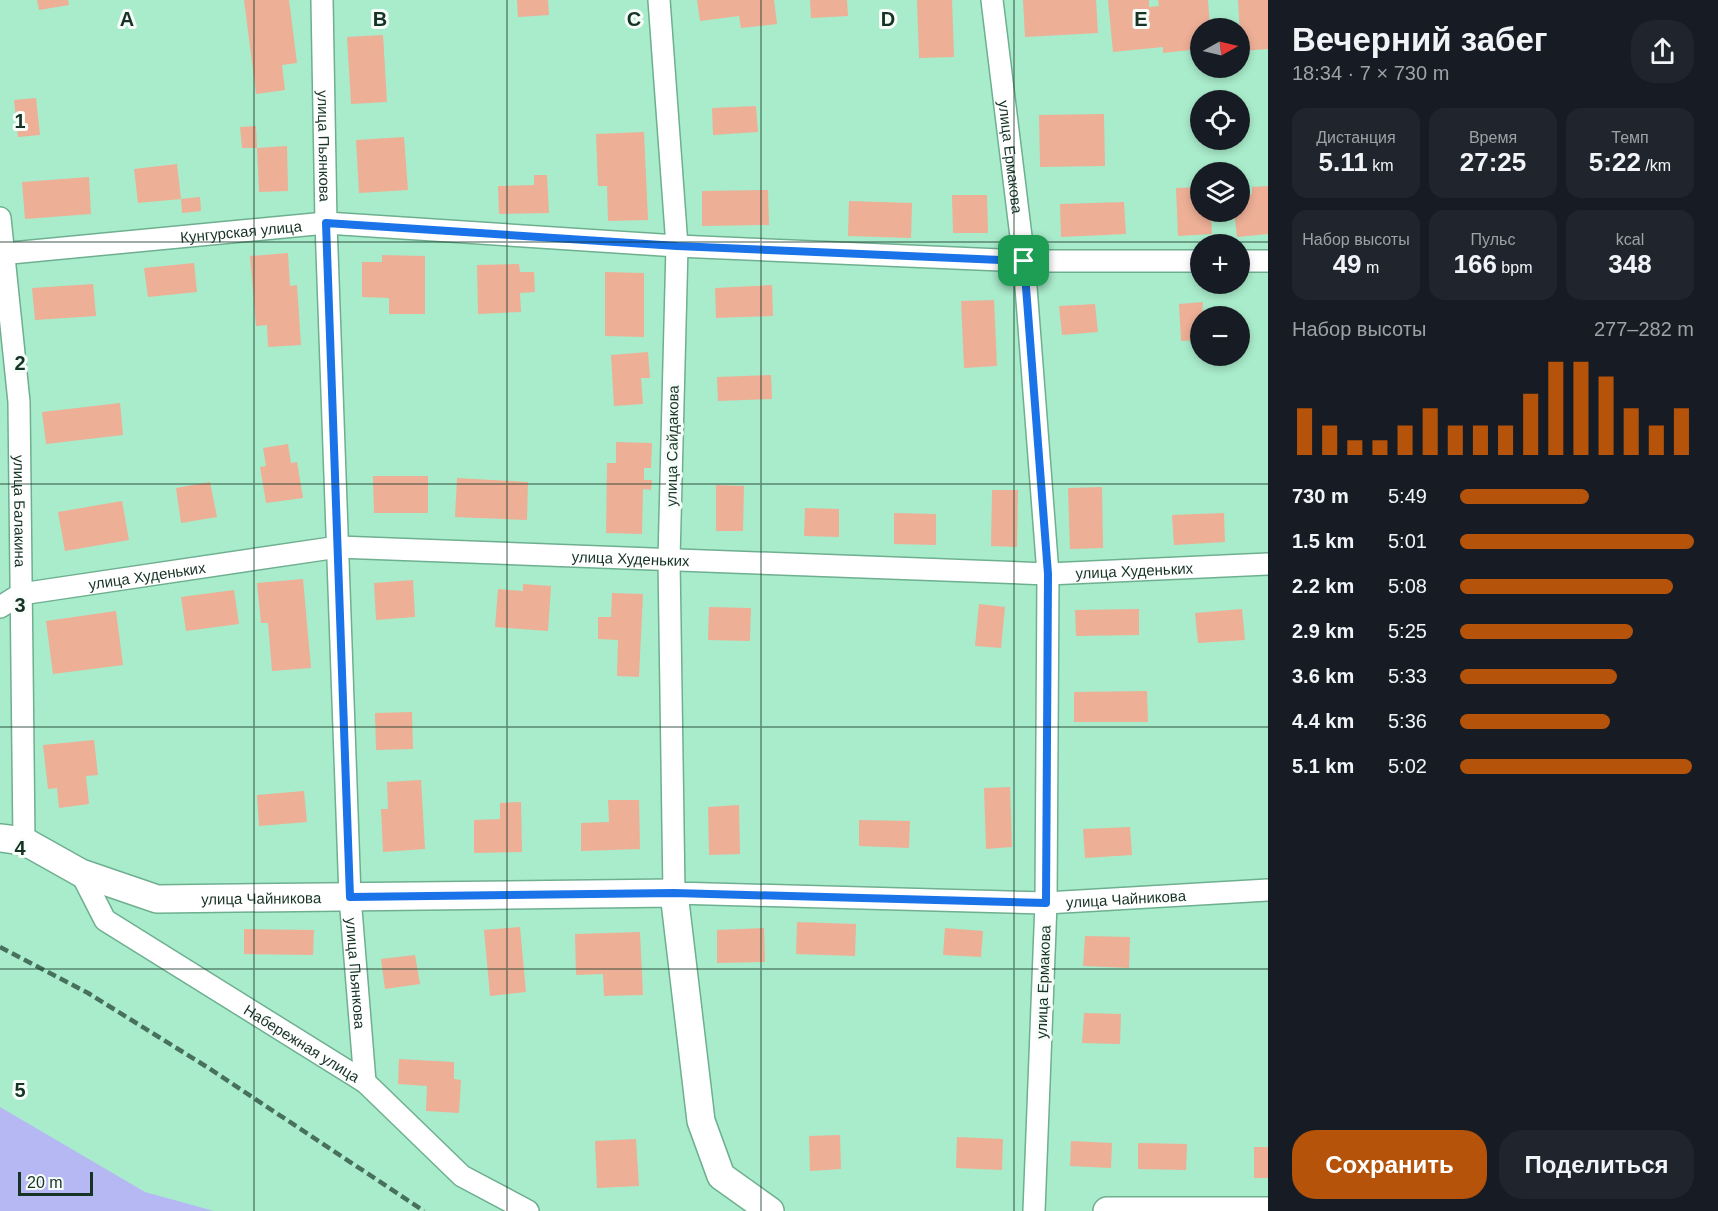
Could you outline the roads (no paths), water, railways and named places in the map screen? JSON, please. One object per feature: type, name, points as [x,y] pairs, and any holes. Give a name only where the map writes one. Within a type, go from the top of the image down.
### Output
[{"type":"street","name":"улица Пьянкова","points":[[322,0],[326,223],[350,897],[365,1082]]},
{"type":"street","name":"улица Сайдакова","points":[[659,0],[677,246],[669,559],[674,893]]},
{"type":"street","name":"улица Ермакова","points":[[992,0],[1024,261],[1048,574],[1046,903],[1034,1211]]},
{"type":"street","name":"улица Балакина","points":[[0,218],[19,402],[21,594],[12,840]]},
{"type":"street","name":"Кунгурская улица","points":[[2,254],[326,223],[677,246],[1024,261],[1190,261]]},
{"type":"street","points":[[1250,261],[1268,261]]},
{"type":"street","name":"улица Худеньких","points":[[0,606],[21,594],[338,547],[1048,574],[1268,564]]},
{"type":"street","name":"улица Чайникова","points":[[12,840],[81,873],[157,898],[674,893],[1046,903],[1268,890]]},
{"type":"street","name":"Набережная улица","points":[[81,873],[105,920],[365,1082],[462,1176],[528,1211]]},
{"type":"street","points":[[674,893],[701,1121],[721,1176],[770,1211]]},
{"type":"street","points":[[1107,1211],[1268,1211]]},
{"type":"water","points":[[0,1107],[145,1192],[214,1211],[0,1211]]},
{"type":"railway","points":[[0,947],[88,993],[207,1067],[424,1211]]}]
